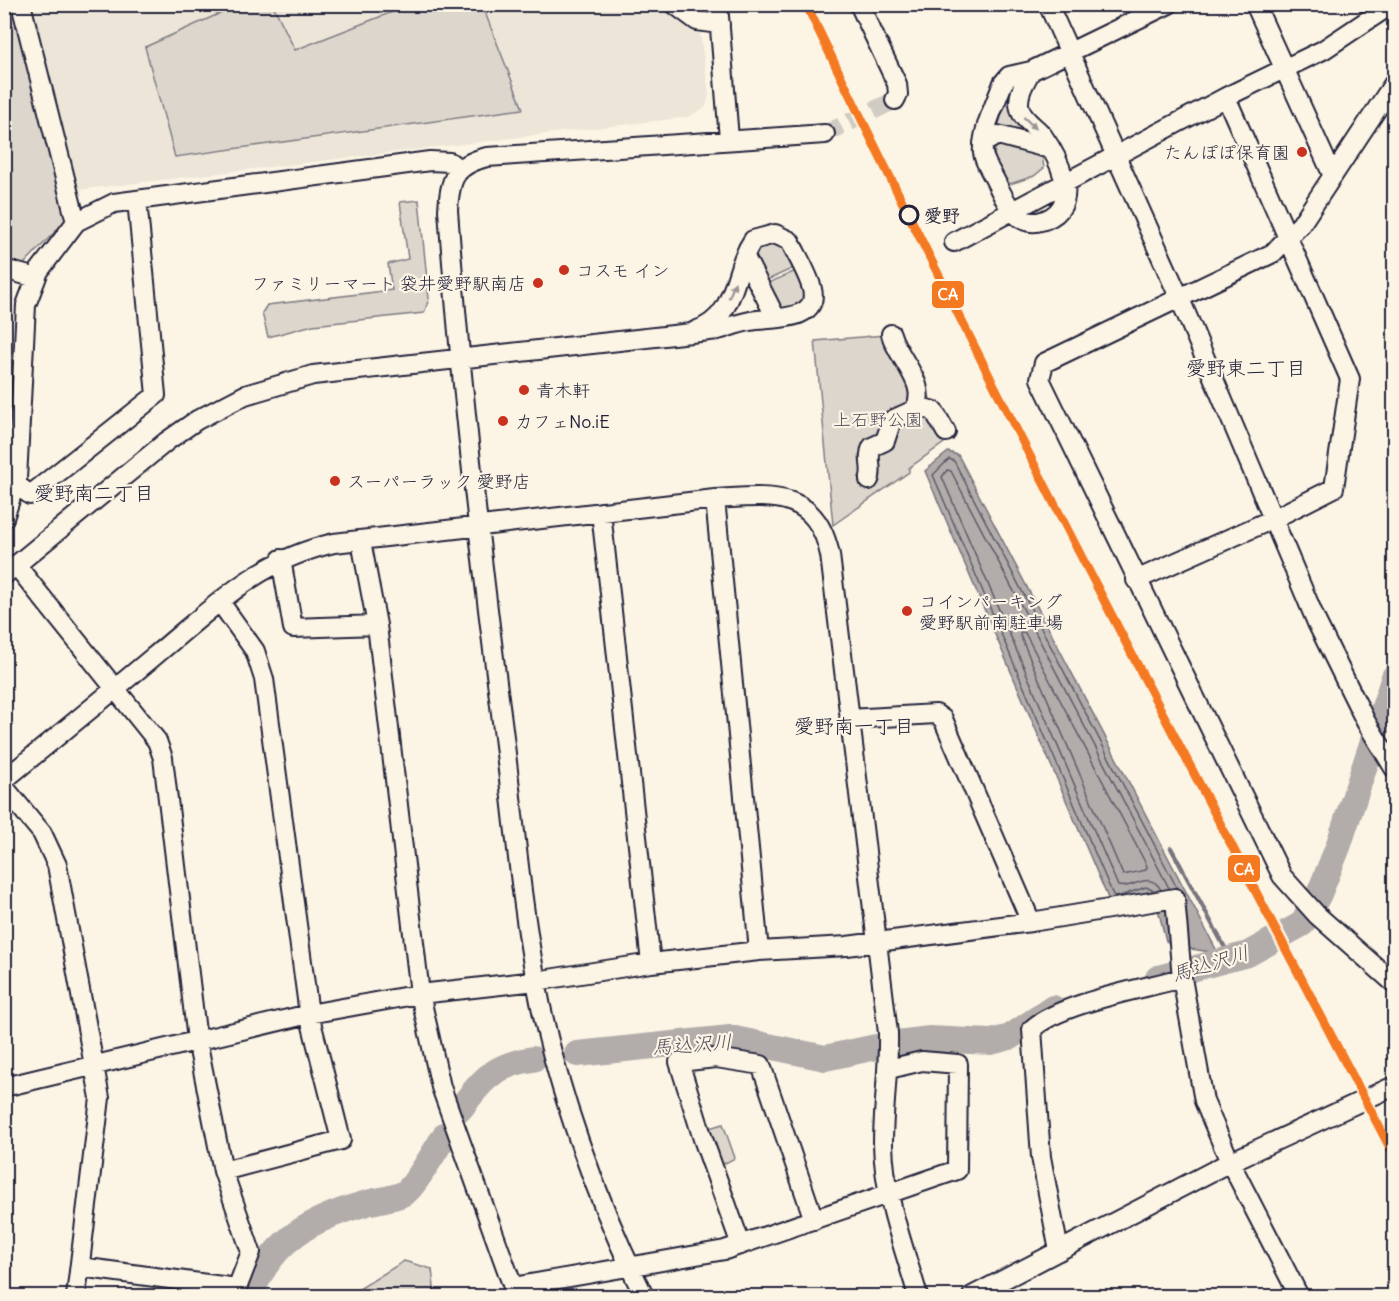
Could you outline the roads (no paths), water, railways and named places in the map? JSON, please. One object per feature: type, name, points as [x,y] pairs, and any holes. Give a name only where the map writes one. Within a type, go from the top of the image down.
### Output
[{"type":"street","points":[[21,4],[76,222]]},
{"type":"street","points":[[674,4],[697,21],[720,24]]},
{"type":"street","points":[[718,4],[729,139]]},
{"type":"street","points":[[859,4],[897,84],[898,94],[895,100]]},
{"type":"street","points":[[1048,4],[1180,299],[1317,623],[1365,722],[1392,764]]},
{"type":"street","points":[[1031,71],[1019,95],[1019,108],[1024,117],[1044,137],[1066,182],[1066,194],[1062,207],[1054,216],[1043,221],[1019,218],[1009,210],[983,155],[983,143],[1003,83],[1009,76],[1031,71],[1071,53],[1168,4]]},
{"type":"street","points":[[1255,4],[1333,176]]},
{"type":"street","points":[[954,242],[1226,97],[1323,50],[1394,5]]},
{"type":"street","points":[[1395,83],[1301,224],[1273,253],[1044,363],[1040,379],[1282,876],[1317,915],[1395,983]]},
{"type":"street","points":[[1136,580],[1273,519],[1334,488],[1350,379],[1286,239],[1226,97]]},
{"type":"street","points":[[644,1296],[630,1269],[585,1155],[550,1044],[536,981],[477,529],[459,360],[448,210],[450,187],[459,169],[469,161],[487,158],[729,139],[825,134]]},
{"type":"street","points":[[983,143],[998,135],[1050,149]]},
{"type":"street","points":[[4,518],[16,484],[26,304],[36,279],[76,222],[114,203],[430,161],[450,162],[459,169]]},
{"type":"street","points":[[16,484],[30,495],[156,395],[137,200]]},
{"type":"street","points":[[80,1268],[236,1292],[251,1252],[223,1171],[197,1040],[163,758],[157,741],[10,570],[167,441],[197,420],[244,395],[313,375],[718,330],[751,320],[795,316],[804,311],[811,301],[812,290],[790,241],[780,234],[763,235],[753,240],[723,312],[711,326],[695,331]]},
{"type":"street","points":[[745,257],[776,318]]},
{"type":"street","points":[[4,268],[36,279]]},
{"type":"street","points":[[869,480],[871,471],[868,458],[872,447],[885,441],[892,420],[910,413],[917,406],[918,388],[897,352],[891,334]]},
{"type":"street","points":[[917,406],[934,411],[946,432]]},
{"type":"street","points":[[4,780],[257,573],[281,559],[308,549],[715,499],[773,496],[802,506],[817,518],[826,535],[830,555],[878,942],[889,1069],[883,1144],[888,1194],[918,1296]]},
{"type":"street","points":[[715,499],[759,951]]},
{"type":"street","points":[[601,513],[651,963]]},
{"type":"street","points":[[361,541],[377,625],[420,994],[441,1087],[513,1287],[630,1269],[741,1245],[957,1170],[958,1064],[922,1061],[889,1069]]},
{"type":"street","points":[[281,559],[292,628],[377,625]]},
{"type":"street","points":[[220,602],[255,651],[264,679],[275,777],[309,1014],[341,1140],[223,1171]]},
{"type":"street","points":[[849,719],[936,714],[943,719],[1031,922]]},
{"type":"street","points":[[4,787],[42,832],[57,865],[100,1098],[76,1296]]},
{"type":"street","points":[[4,1087],[309,1014],[420,994],[536,981],[651,963],[759,951],[878,942],[1031,922],[1175,898],[1181,973],[1204,1101],[1230,1162],[1299,1296]]},
{"type":"street","points":[[1059,1251],[1041,1157],[1032,1029],[1041,1021],[1060,1012],[1181,973]]},
{"type":"street","points":[[741,1245],[703,1139],[679,1062],[716,1058],[761,1065],[814,1220]]},
{"type":"street","points":[[972,1296],[1230,1162],[1395,1086]]},
{"type":"water","points":[[948,452],[958,455],[1218,953],[1177,947],[1166,941],[1159,913],[1148,893],[1111,905],[925,471]]},
{"type":"waterway","name":"馬込沢川","points":[[1158,978],[1248,954],[1302,924],[1319,894],[1338,847],[1394,677]]},
{"type":"waterway","points":[[1171,848],[1230,957],[1248,954]]},
{"type":"waterway","name":"馬込沢川","points":[[897,1043],[930,1039],[991,1042],[1010,1037],[1053,1008]]},
{"type":"waterway","name":"馬込沢川","points":[[577,1054],[730,1038],[825,1058],[876,1047]]},
{"type":"waterway","name":"馬込沢川","points":[[461,1108],[491,1074],[509,1065],[533,1059]]},
{"type":"waterway","name":"馬込沢川","points":[[250,1296],[259,1276],[270,1260],[296,1234],[328,1216],[407,1191],[446,1134]]},
{"type":"tunnel","points":[[825,134],[895,100]]},
{"type":"place","name":"たんぽぽ保育園","points":[[1302,152]]},
{"type":"place","name":"愛野","points":[[909,215]]},
{"type":"place","name":"コスモ イン","points":[[564,270]]},
{"type":"place","name":"ファミリーマート 袋井愛野駅南店","points":[[538,283]]},
{"type":"place","name":"青木軒","points":[[524,390]]},
{"type":"place","name":"カフェNo.iE","points":[[503,421]]},
{"type":"place","name":"スーパーラック 愛野店","points":[[335,481]]},
{"type":"place","name":"コインパーキング 愛野駅前南駐車場","points":[[907,611]]},
{"type":"district","name":"愛野東二丁目","points":[[1246,367]]},
{"type":"district","name":"愛野南二丁目","points":[[94,492]]},
{"type":"district","name":"愛野南一丁目","points":[[854,725]]},
{"type":"park label","name":"上石野公園","points":[[878,419]]}]
